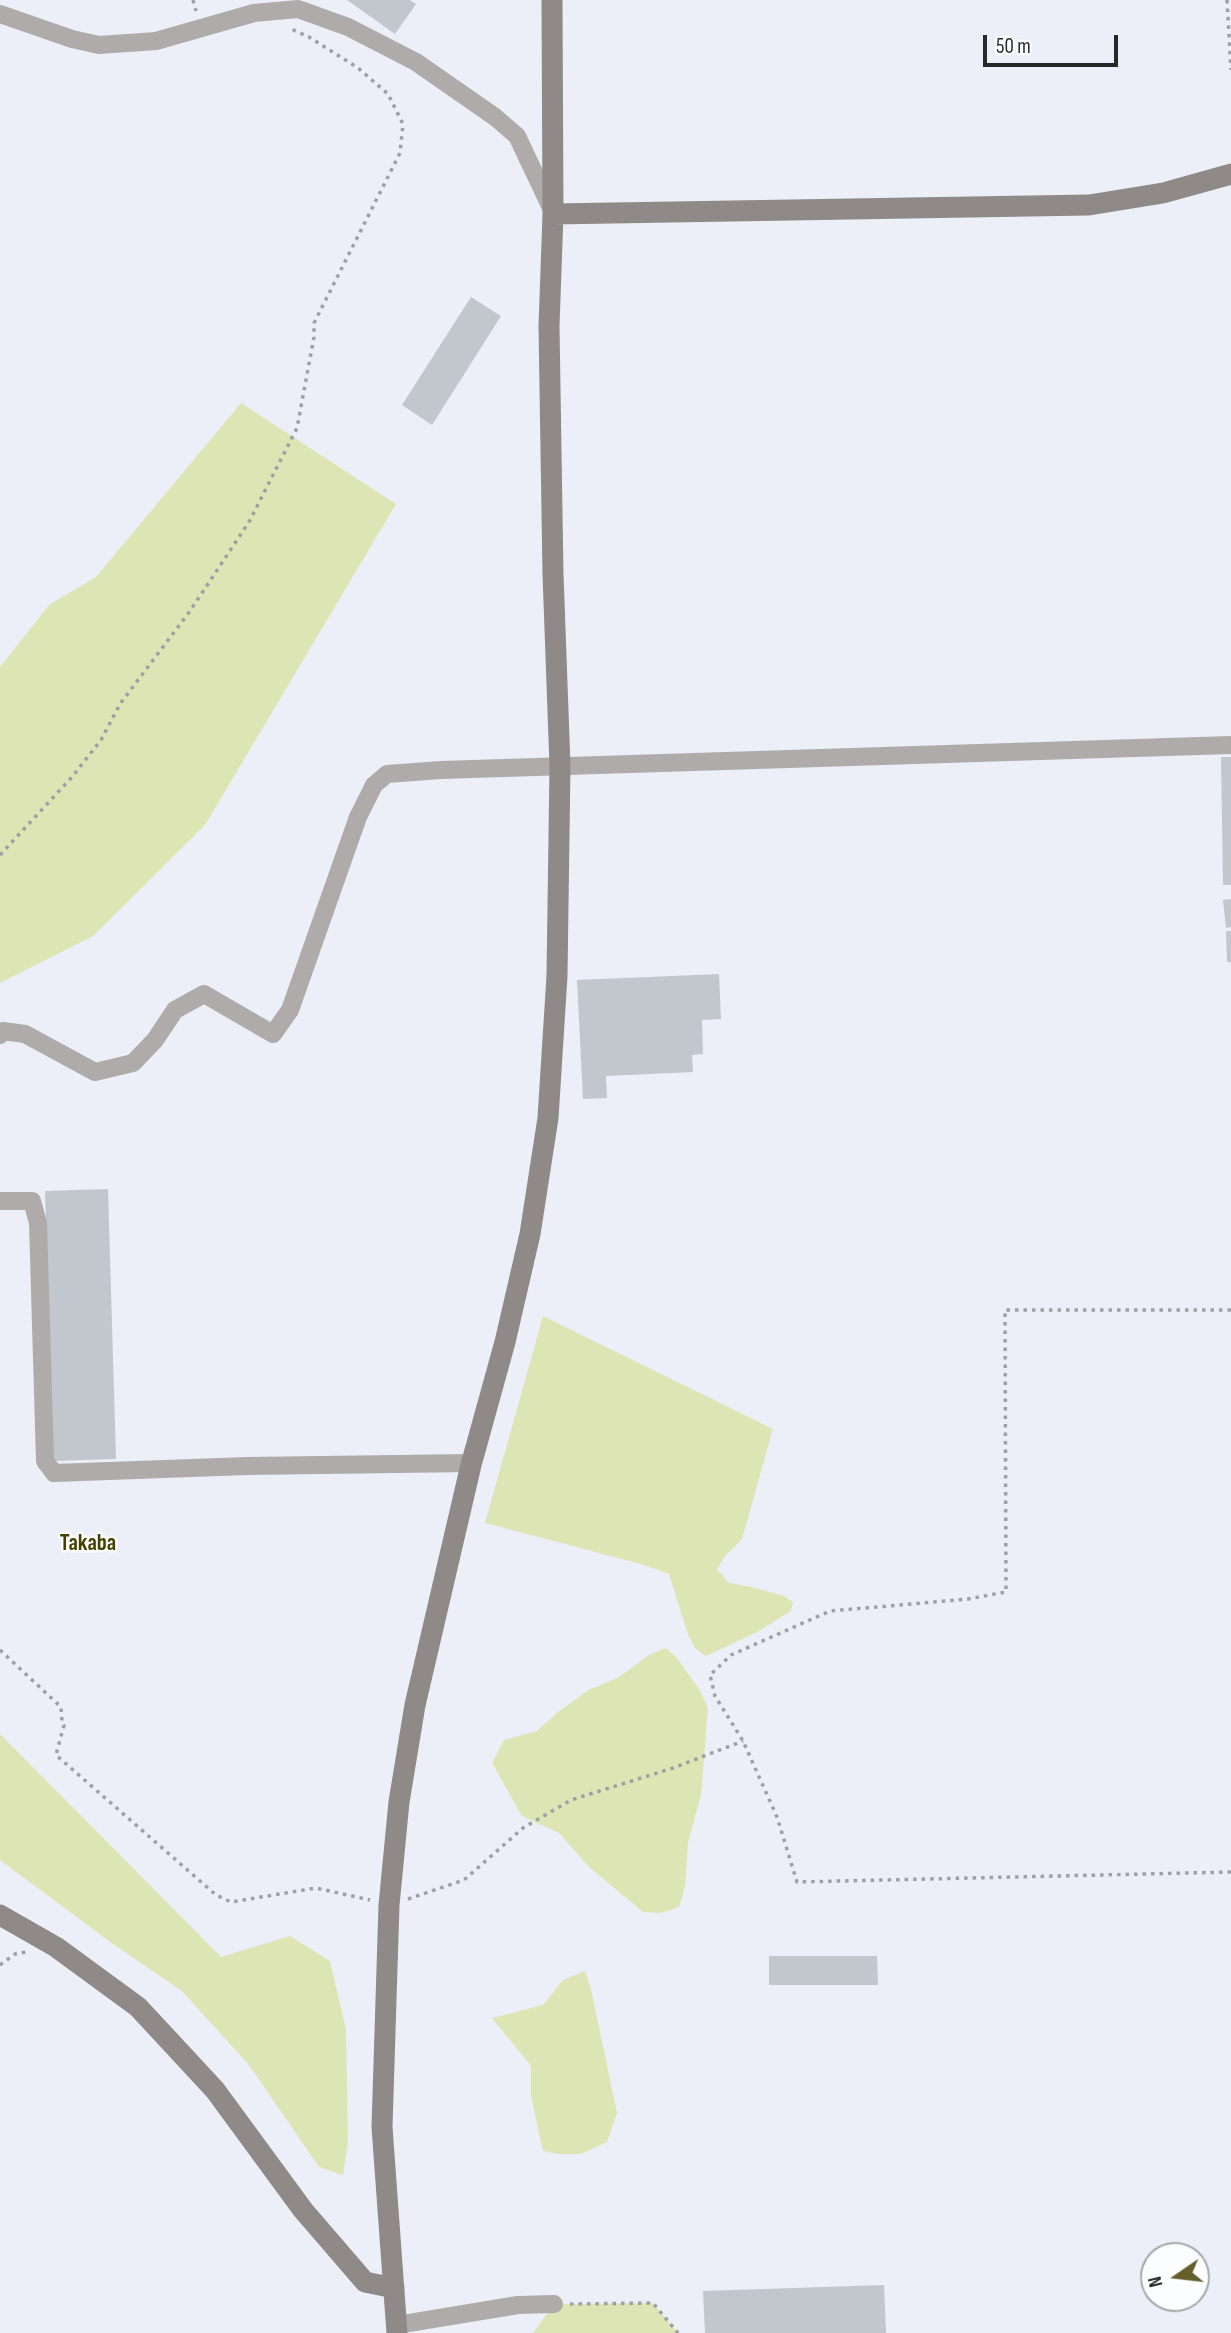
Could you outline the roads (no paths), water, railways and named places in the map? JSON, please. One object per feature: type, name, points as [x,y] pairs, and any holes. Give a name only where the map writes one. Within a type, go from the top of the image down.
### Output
[{"type":"street","points":[[552,0],[553,214],[549,326],[560,766],[557,976],[548,1118],[530,1234],[505,1342],[471,1463],[415,1706],[399,1802],[389,1905],[382,2127],[397,2329],[518,2305],[554,2304]]},
{"type":"street","points":[[0,14],[72,39],[99,44],[156,41],[254,13],[288,8],[348,27],[416,62],[495,117],[517,136],[553,214]]},
{"type":"street","points":[[553,214],[1089,205],[1163,193],[1231,174]]},
{"type":"street","points":[[0,1035],[3,1031],[25,1034],[95,1072],[132,1063],[155,1040],[175,1010],[204,994],[273,1034],[290,1010],[358,817],[374,785],[387,774],[440,770],[1231,745]]},
{"type":"street","points":[[0,1201],[33,1201],[38,1223],[45,1461],[54,1473],[247,1466],[471,1463]]},
{"type":"street","points":[[0,1915],[56,1947],[138,2007],[215,2090],[303,2210],[365,2282],[394,2288]]},
{"type":"district","name":"Takaba","points":[[88,1544]]}]
